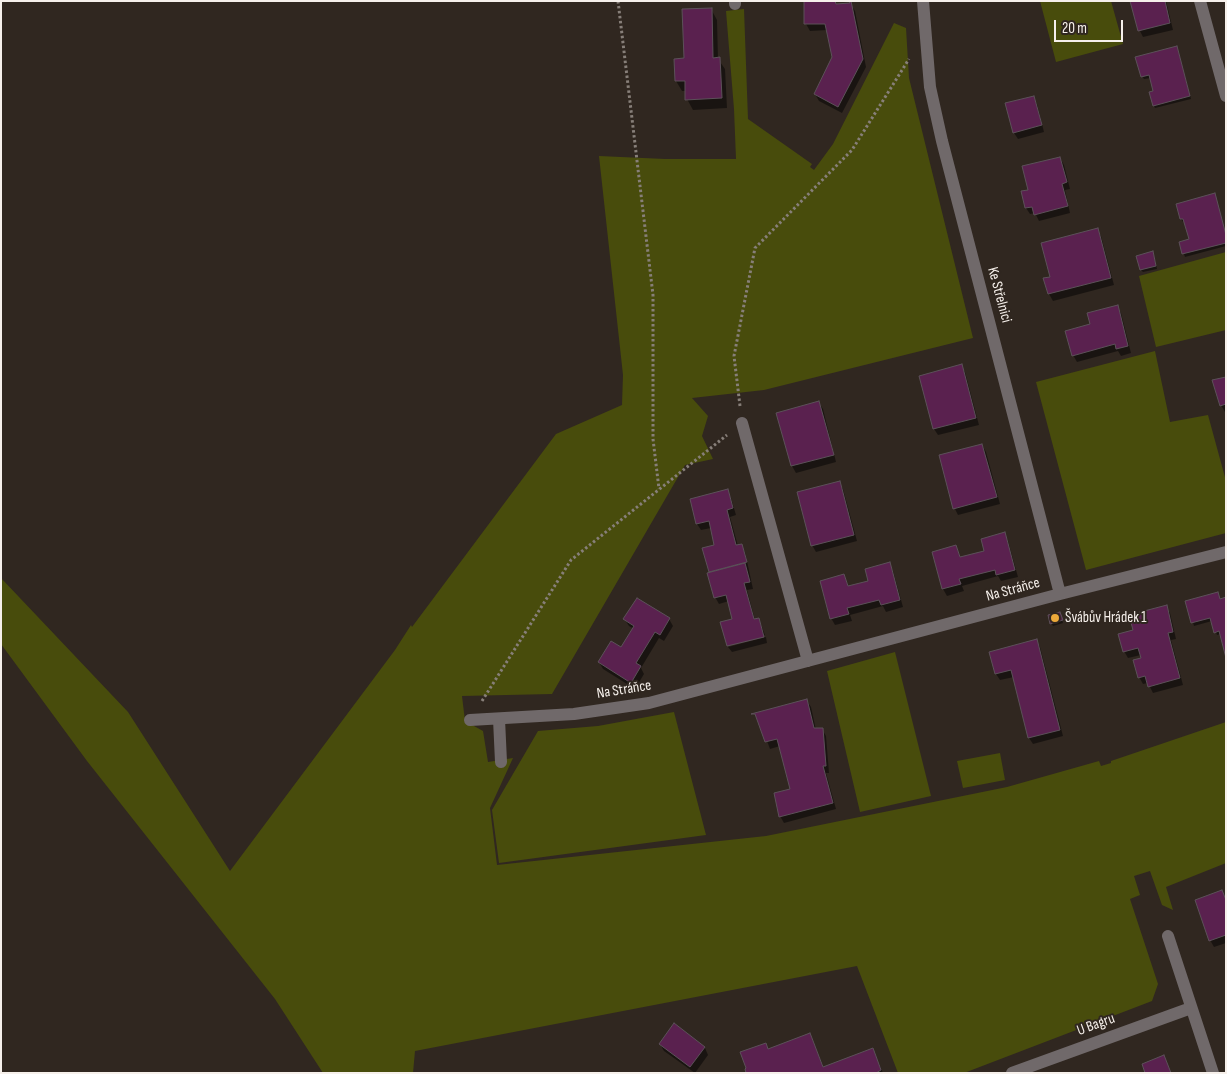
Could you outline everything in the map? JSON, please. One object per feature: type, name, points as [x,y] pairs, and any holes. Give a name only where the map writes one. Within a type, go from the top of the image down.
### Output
[{"type":"street","name":"Ke Střelnici","points":[[923,1],[930,87],[942,141],[1060,594]]},
{"type":"street","points":[[1200,1],[1226,96]]},
{"type":"street","points":[[742,423],[808,661]]},
{"type":"street","name":"Na Stráňce","points":[[470,720],[574,714],[649,704],[1060,594],[1226,552]]},
{"type":"street","points":[[499,719],[501,762]]},
{"type":"street","points":[[1168,936],[1213,1073]]},
{"type":"street","name":"U Bagru","points":[[1012,1073],[1191,1008]]},
{"type":"path","points":[[618,1],[654,295],[653,439],[659,490]]},
{"type":"path","points":[[470,720],[571,560],[742,423],[734,356],[755,248],[852,150],[910,58]]},
{"type":"shaded area","points":[[1040,1],[1111,1],[1123,44],[1056,62]]},
{"type":"shaded area","points":[[744,9],[748,119],[812,164],[810,167],[814,170],[833,144],[894,23],[906,28],[909,78],[973,338],[764,390],[692,398],[708,416],[702,436],[713,459],[685,465],[552,694],[462,696],[465,721],[483,731],[488,762],[513,758],[490,808],[497,865],[766,836],[1007,787],[1099,761],[1101,766],[1226,722],[1226,863],[1166,887],[1173,910],[1162,905],[1150,871],[1134,876],[1140,895],[1130,899],[1158,984],[1152,1001],[964,1073],[898,1073],[857,966],[415,1051],[413,1073],[323,1073],[275,999],[87,761],[1,644],[1,578],[128,712],[230,871],[395,650],[411,625],[412,627],[556,434],[622,405],[623,375],[599,156],[665,159],[736,159],[726,11]]},
{"type":"shaded area","points":[[1226,252],[1226,330],[1156,347],[1139,276]]},
{"type":"shaded area","points":[[1155,351],[1170,422],[1208,415],[1226,481],[1226,533],[1086,570],[1036,382]]},
{"type":"shaded area","points":[[895,652],[931,796],[860,812],[827,671]]},
{"type":"shaded area","points":[[674,712],[706,835],[499,863],[492,810],[538,731],[598,726]]},
{"type":"shaded area","points":[[1000,753],[1005,780],[963,788],[957,761]]},
{"type":"building","points":[[804,1],[835,1],[836,4],[850,3],[849,1],[851,1],[863,59],[838,107],[814,94],[832,57],[825,24],[804,24]]},
{"type":"building","points":[[1130,1],[1165,1],[1170,23],[1138,31]]},
{"type":"building","points":[[712,8],[713,58],[720,57],[722,98],[685,100],[685,81],[675,81],[674,59],[684,58],[682,9]]},
{"type":"building","points":[[1177,46],[1190,96],[1153,106],[1149,92],[1153,91],[1149,75],[1141,77],[1135,57]]},
{"type":"building","points":[[1034,96],[1042,125],[1013,133],[1005,103]]},
{"type":"building","points":[[1060,157],[1067,182],[1062,184],[1068,206],[1034,215],[1032,207],[1025,208],[1021,191],[1028,190],[1022,166]]},
{"type":"building","points":[[1215,193],[1226,235],[1226,243],[1182,254],[1179,242],[1189,239],[1176,204]]},
{"type":"building","points":[[1098,228],[1111,278],[1048,294],[1043,278],[1050,277],[1041,243]]},
{"type":"building","points":[[1153,251],[1156,266],[1140,270],[1136,256]]},
{"type":"building","points":[[1118,305],[1128,346],[1116,349],[1115,344],[1072,356],[1065,331],[1090,324],[1087,313]]},
{"type":"building","points":[[962,364],[976,418],[933,429],[919,376]]},
{"type":"building","points":[[1226,377],[1226,404],[1220,406],[1212,380]]},
{"type":"building","points":[[819,401],[834,455],[791,466],[776,413]]},
{"type":"building","points":[[982,444],[997,497],[953,509],[939,455]]},
{"type":"building","points":[[840,481],[854,535],[811,546],[797,492]]},
{"type":"building","points":[[728,489],[733,508],[727,510],[736,545],[742,544],[747,562],[709,572],[702,548],[714,545],[709,521],[696,524],[690,499]]},
{"type":"building","points":[[1005,532],[1015,570],[996,575],[995,570],[959,579],[961,584],[942,589],[932,552],[956,545],[960,557],[984,551],[981,539]]},
{"type":"building","points":[[890,562],[900,600],[881,605],[879,600],[847,608],[849,614],[830,619],[820,581],[844,574],[848,586],[868,581],[865,569]]},
{"type":"building","points":[[745,563],[750,582],[744,583],[754,619],[759,618],[764,637],[727,646],[720,622],[732,619],[726,595],[714,598],[707,573]]},
{"type":"building","points":[[1218,592],[1220,599],[1226,597],[1226,658],[1219,631],[1214,633],[1210,618],[1191,623],[1185,601]]},
{"type":"building","points":[[637,598],[670,618],[660,635],[655,632],[636,663],[641,666],[631,683],[598,662],[611,641],[621,647],[634,626],[623,619]]},
{"type":"building","points":[[1167,605],[1173,632],[1168,633],[1180,678],[1148,687],[1145,676],[1138,678],[1133,660],[1141,658],[1138,648],[1123,652],[1118,634],[1133,630],[1129,615]]},
{"type":"building","name":"Švábův Hrádek 1","points":[[1060,612],[1063,620],[1050,624],[1048,615]]},
{"type":"building","points":[[1037,639],[1060,730],[1028,738],[1011,670],[995,674],[989,652]]},
{"type":"building","points":[[807,699],[814,728],[823,728],[826,766],[823,766],[833,803],[779,817],[774,793],[790,789],[777,739],[765,742],[755,714],[751,714]]},
{"type":"building","points":[[1222,890],[1226,900],[1226,935],[1209,941],[1195,900]]},
{"type":"building","points":[[674,1023],[705,1047],[690,1067],[659,1044]]},
{"type":"building","points":[[810,1033],[823,1067],[873,1048],[881,1070],[876,1073],[746,1073],[740,1052],[766,1043],[768,1049]]},
{"type":"building","points":[[1164,1055],[1171,1073],[1145,1073],[1142,1064]]},
{"type":"place","name":"Švábův Hrádek 1","points":[[1055,618]]}]
